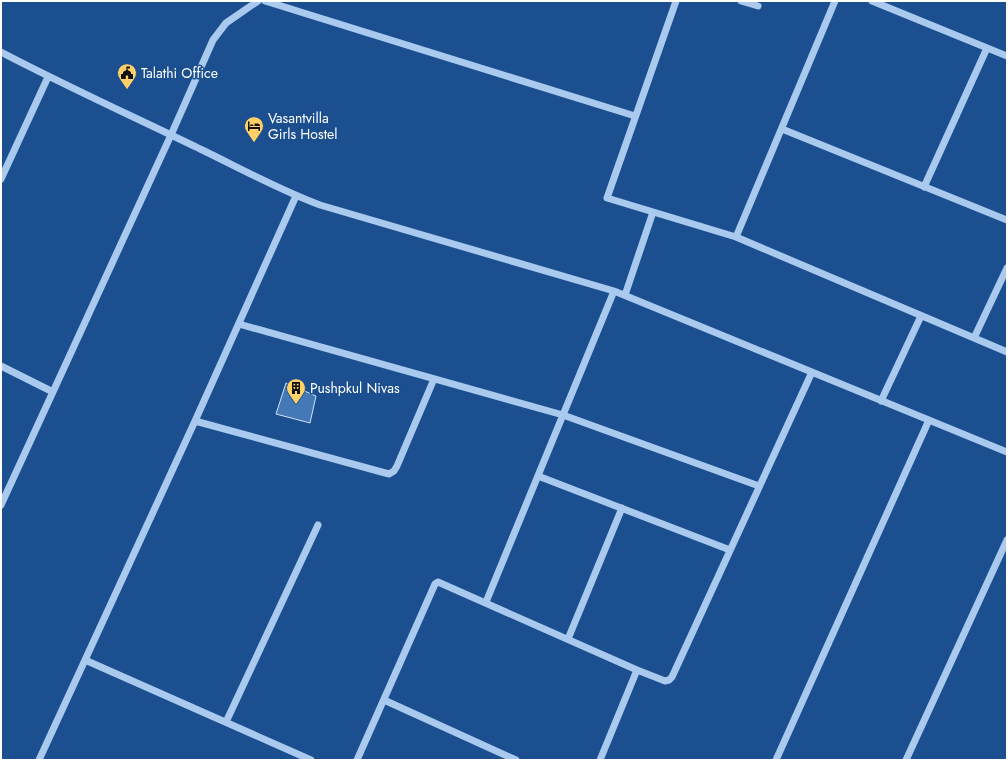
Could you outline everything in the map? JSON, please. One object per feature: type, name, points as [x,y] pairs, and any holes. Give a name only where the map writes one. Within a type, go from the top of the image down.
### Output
[{"type":"street","points":[[1,505],[213,40],[226,24],[258,1]]},
{"type":"street","points":[[265,1],[636,116]]},
{"type":"street","points":[[676,1],[607,198],[736,237],[1007,352]]},
{"type":"street","points":[[741,1],[758,6]]},
{"type":"street","points":[[736,237],[835,1]]},
{"type":"street","points":[[872,1],[1007,56]]},
{"type":"street","points":[[924,187],[987,48]]},
{"type":"street","points":[[1,52],[48,77],[296,196],[320,206],[614,291],[1007,452]]},
{"type":"street","points":[[1,179],[48,77]]},
{"type":"street","points":[[782,129],[1007,220]]},
{"type":"street","points":[[39,760],[195,421],[296,196]]},
{"type":"street","points":[[625,295],[653,212]]},
{"type":"street","points":[[974,338],[1007,268]]},
{"type":"street","points":[[486,602],[614,291]]},
{"type":"street","points":[[881,401],[921,316]]},
{"type":"street","points":[[239,324],[563,415],[759,486]]},
{"type":"street","points":[[1,366],[53,392]]},
{"type":"street","points":[[357,760],[435,584],[438,582],[486,602],[636,670],[665,681],[669,680],[672,677],[812,372]]},
{"type":"street","points":[[195,421],[389,474],[398,466],[434,379]]},
{"type":"street","points":[[776,760],[929,420]]},
{"type":"street","points":[[538,476],[730,550]]},
{"type":"street","points":[[568,639],[622,508]]},
{"type":"street","points":[[226,722],[318,525]]},
{"type":"street","points":[[906,760],[1007,540]]},
{"type":"street","points":[[85,660],[311,760]]},
{"type":"street","points":[[600,760],[636,670]]},
{"type":"street","points":[[384,700],[516,760]]},
{"type":"building","name":"Pushpkul Nivas","points":[[286,383],[316,396],[310,423],[276,414]]},
{"type":"place","name":"Talathi Office","points":[[127,90]]},
{"type":"place","name":"Vasantvilla Girls Hostel","points":[[254,143]]},
{"type":"place","name":"Pushpkul Nivas","points":[[296,405]]}]
